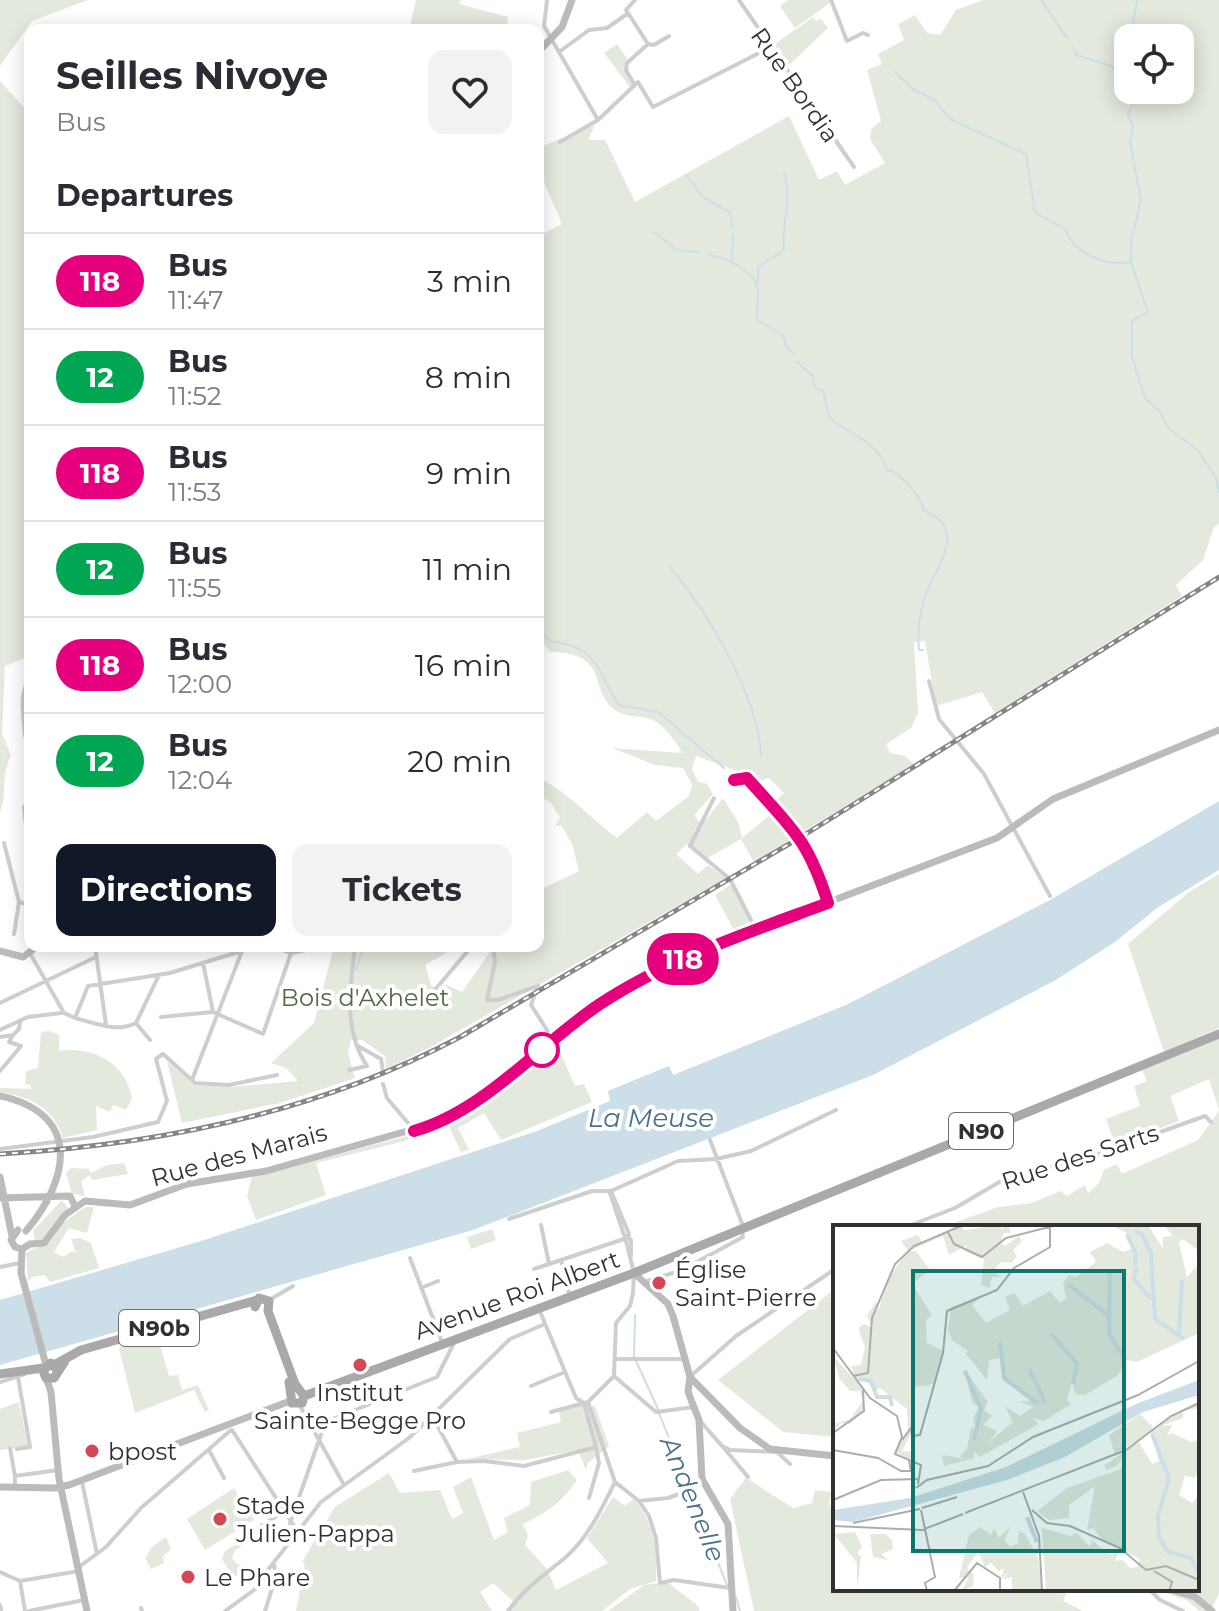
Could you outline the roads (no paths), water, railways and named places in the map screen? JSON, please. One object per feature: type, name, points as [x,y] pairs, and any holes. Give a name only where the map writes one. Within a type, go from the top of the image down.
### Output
[{"type":"main road","points":[[544,46],[566,21],[572,0]]},
{"type":"main road","name":"Rue des Marais","points":[[1,1196],[70,1196],[75,1206],[91,1200],[130,1205],[187,1184],[266,1171],[414,1131],[432,1124],[501,1083],[630,985],[695,953],[997,838],[1064,793],[1218,730]]},
{"type":"main road","points":[[0,951],[11,957],[31,955],[33,952]]},
{"type":"main road","name":"N90","points":[[742,1229],[1219,1034]]},
{"type":"main road","points":[[0,1096],[39,1110],[56,1133],[60,1171],[49,1203],[19,1233],[13,1244],[38,1245],[49,1239],[75,1206]]},
{"type":"main road","points":[[0,1177],[7,1224],[19,1233],[26,1246],[20,1263],[49,1369],[58,1470],[87,1611]]},
{"type":"main road","name":"Avenue Roi Albert","points":[[62,1487],[231,1427],[742,1229]]},
{"type":"main road","points":[[634,1273],[668,1304],[685,1359],[690,1377],[688,1392],[699,1420],[702,1479],[728,1524],[733,1611]]},
{"type":"main road","name":"N90b","points":[[0,1374],[25,1368],[49,1369],[73,1354],[242,1305],[262,1306]]},
{"type":"main road","points":[[262,1306],[297,1399]]},
{"type":"main road","points":[[690,1377],[740,1428],[777,1452],[833,1456]]},
{"type":"main road","name":"N90","points":[[0,1487],[62,1487]]},
{"type":"main road","points":[[1176,1591],[1195,1597],[1212,1611]]},
{"type":"street","points":[[547,0],[544,26],[598,120]]},
{"type":"street","points":[[635,0],[627,6],[627,14],[648,44],[654,45],[669,36]]},
{"type":"street","name":"Rue Bordia","points":[[739,0],[769,48],[854,167]]},
{"type":"street","points":[[832,1],[847,41],[863,33],[868,35]]},
{"type":"street","points":[[559,52],[589,30],[607,28],[627,14]]},
{"type":"street","points":[[634,84],[626,70],[627,63],[648,44]]},
{"type":"street","points":[[560,142],[598,120],[638,82],[653,107],[769,48]]},
{"type":"street","points":[[929,681],[939,719],[984,774],[1050,896]]},
{"type":"street","points":[[734,780],[747,778],[795,828],[817,867],[828,903]]},
{"type":"street","points":[[714,798],[690,843],[730,879],[756,929]]},
{"type":"street","points":[[4,843],[19,902],[14,934]]},
{"type":"street","points":[[19,902],[24,903]]},
{"type":"street","points":[[96,952],[106,1025]]},
{"type":"street","points":[[75,1018],[88,986],[159,975],[232,952]]},
{"type":"street","points":[[192,1080],[214,1013],[241,952]]},
{"type":"street","points":[[161,1017],[214,1013],[263,1034],[291,953],[296,952]]},
{"type":"street","points":[[349,1070],[367,1066],[356,1050],[358,1046],[350,1015],[355,952]]},
{"type":"street","points":[[428,998],[467,952]]},
{"type":"street","points":[[494,952],[495,962],[487,1000],[498,1000],[538,986],[531,1005],[554,1041]]},
{"type":"street","points":[[31,955],[64,1013]]},
{"type":"street","points":[[0,1003],[96,957]]},
{"type":"street","points":[[203,963],[214,1013]]},
{"type":"street","points":[[0,1030],[19,1021],[64,1013],[118,1028],[136,1023],[159,975]]},
{"type":"street","points":[[0,1071],[21,1046],[9,1042],[19,1029],[19,1021]]},
{"type":"street","points":[[136,1023],[150,1040]]},
{"type":"street","points":[[0,1037],[13,1035]]},
{"type":"street","points":[[358,1046],[381,1059],[383,1072]]},
{"type":"street","points":[[0,1149],[151,1127],[158,1122],[167,1101],[156,1059],[163,1054],[192,1080],[229,1085],[277,1075]]},
{"type":"street","points":[[383,1084],[387,1098],[414,1131]]},
{"type":"street","points":[[509,1219],[592,1191],[611,1191],[678,1161],[716,1159],[751,1151],[836,1110]]},
{"type":"street","name":"Rue des Sarts","points":[[911,1225],[955,1208],[1008,1177],[1088,1158],[1205,1116],[1211,1122]]},
{"type":"street","points":[[644,1282],[682,1270],[743,1237],[710,1140]]},
{"type":"street","points":[[551,1412],[586,1402],[614,1376],[617,1319],[632,1301],[634,1273],[627,1238],[611,1191]]},
{"type":"street","points":[[541,1225],[549,1264]]},
{"type":"street","points":[[534,1269],[627,1238]]},
{"type":"street","points":[[410,1258],[443,1344]]},
{"type":"street","points":[[561,1260],[570,1297]]},
{"type":"street","points":[[0,1267],[20,1263]]},
{"type":"street","points":[[690,1377],[736,1336],[833,1270]]},
{"type":"street","points":[[421,1288],[438,1281]]},
{"type":"street","points":[[262,1306],[293,1286]]},
{"type":"street","points":[[539,1309],[576,1398],[586,1402],[615,1482],[639,1501],[656,1538],[660,1583],[674,1580],[732,1589]]},
{"type":"street","points":[[267,1571],[321,1502],[409,1438],[510,1339],[545,1324]]},
{"type":"street","points":[[290,1523],[317,1440],[330,1420],[437,1377],[456,1339]]},
{"type":"street","points":[[615,1359],[685,1359]]},
{"type":"street","points":[[0,1382],[18,1377],[25,1368]]},
{"type":"street","points":[[531,1386],[565,1371]]},
{"type":"street","points":[[614,1376],[656,1412],[694,1407]]},
{"type":"street","points":[[15,1487],[12,1449],[30,1447],[18,1377]]},
{"type":"street","points":[[297,1399],[330,1420]]},
{"type":"street","points":[[297,1399],[344,1485]]},
{"type":"street","points":[[586,1402],[599,1463],[589,1498]]},
{"type":"street","points":[[431,1414],[457,1462]]},
{"type":"street","points":[[699,1420],[748,1477]]},
{"type":"street","points":[[0,1572],[20,1581],[79,1569],[231,1427],[298,1532]]},
{"type":"street","points":[[414,1471],[457,1462],[524,1466],[596,1447]]},
{"type":"street","points":[[723,1447],[756,1453],[777,1452],[790,1464]]},
{"type":"street","points":[[209,1450],[224,1478]]},
{"type":"street","points":[[15,1476],[58,1470]]},
{"type":"street","points":[[81,1481],[97,1554]]},
{"type":"street","points":[[508,1611],[543,1571],[567,1556],[588,1532],[615,1482]]},
{"type":"street","points":[[639,1501],[668,1498],[690,1490]]},
{"type":"street","points":[[270,1520],[283,1512]]},
{"type":"street","points":[[265,1611],[274,1563]]},
{"type":"street","points":[[267,1571],[274,1571]]},
{"type":"street","points":[[267,1571],[270,1580]]},
{"type":"street","points":[[225,1611],[270,1580]]},
{"type":"street","points":[[20,1581],[27,1611],[84,1600]]},
{"type":"street","points":[[1151,1591],[1160,1600],[1183,1611]]},
{"type":"water","name":"La Meuse","points":[[1219,801],[1219,870],[1157,908],[1115,942],[1054,981],[873,1075],[473,1230],[0,1365],[0,1300],[201,1241],[537,1131],[610,1101],[608,1091],[669,1066],[673,1075],[846,1005],[1050,900]]},
{"type":"waterway","points":[[1041,0],[1067,38]]},
{"type":"waterway","points":[[1134,24],[1137,0]]},
{"type":"waterway","points":[[1073,47],[1076,55],[1114,69]]},
{"type":"waterway","points":[[895,72],[914,90],[935,100],[950,119],[1026,154],[1035,212],[1066,230],[1083,252],[1101,260],[1130,262]]},
{"type":"waterway","points":[[1133,104],[1128,113],[1133,127],[1130,142],[1141,199],[1131,242],[1131,262],[1148,312],[1132,321],[1132,357],[1145,398],[1161,413],[1169,429],[1198,450],[1216,478],[1219,492]]},
{"type":"waterway","points":[[758,283],[758,267],[784,250],[787,203],[784,173]]},
{"type":"waterway","points":[[687,176],[704,198],[730,212],[733,228]]},
{"type":"waterway","points":[[655,233],[677,250],[699,252]]},
{"type":"waterway","points":[[733,234],[732,262],[750,276],[757,287],[757,320],[783,335],[786,346],[794,354]]},
{"type":"waterway","points":[[708,254],[730,261]]},
{"type":"waterway","points":[[797,362],[813,376],[814,387],[823,391],[830,419],[871,446],[887,470],[904,480],[924,511],[938,519],[945,528],[945,551],[921,612],[918,644],[919,650],[923,650]]},
{"type":"waterway","points":[[670,567],[700,607],[729,657],[751,708],[761,756]]},
{"type":"waterway","points":[[544,634],[550,641],[566,644],[588,655],[619,705],[658,712],[724,768]]},
{"type":"waterway","points":[[356,970],[362,952]]},
{"type":"waterway","name":"Andenelle","points":[[634,1357],[635,1315]]},
{"type":"waterway","name":"Andenelle","points":[[636,1361],[658,1409]]},
{"type":"waterway","name":"Andenelle","points":[[659,1413],[727,1585]]},
{"type":"waterway","name":"Andenelle","points":[[736,1597],[740,1611]]},
{"type":"railway","points":[[0,1154],[178,1133],[294,1105],[406,1063],[460,1037],[801,837],[1219,577]]},
{"type":"place","name":"Église Saint-Pierre","points":[[659,1283]]},
{"type":"place","name":"Institut Sainte-Begge Pro","points":[[360,1365]]},
{"type":"place","name":"bpost","points":[[92,1451]]},
{"type":"place","name":"Stade Julien-Pappa","points":[[220,1519]]},
{"type":"place","name":"Le Phare","points":[[188,1577]]},
{"type":"park label","name":"Bois d'Axhelet","points":[[365,997]]}]
